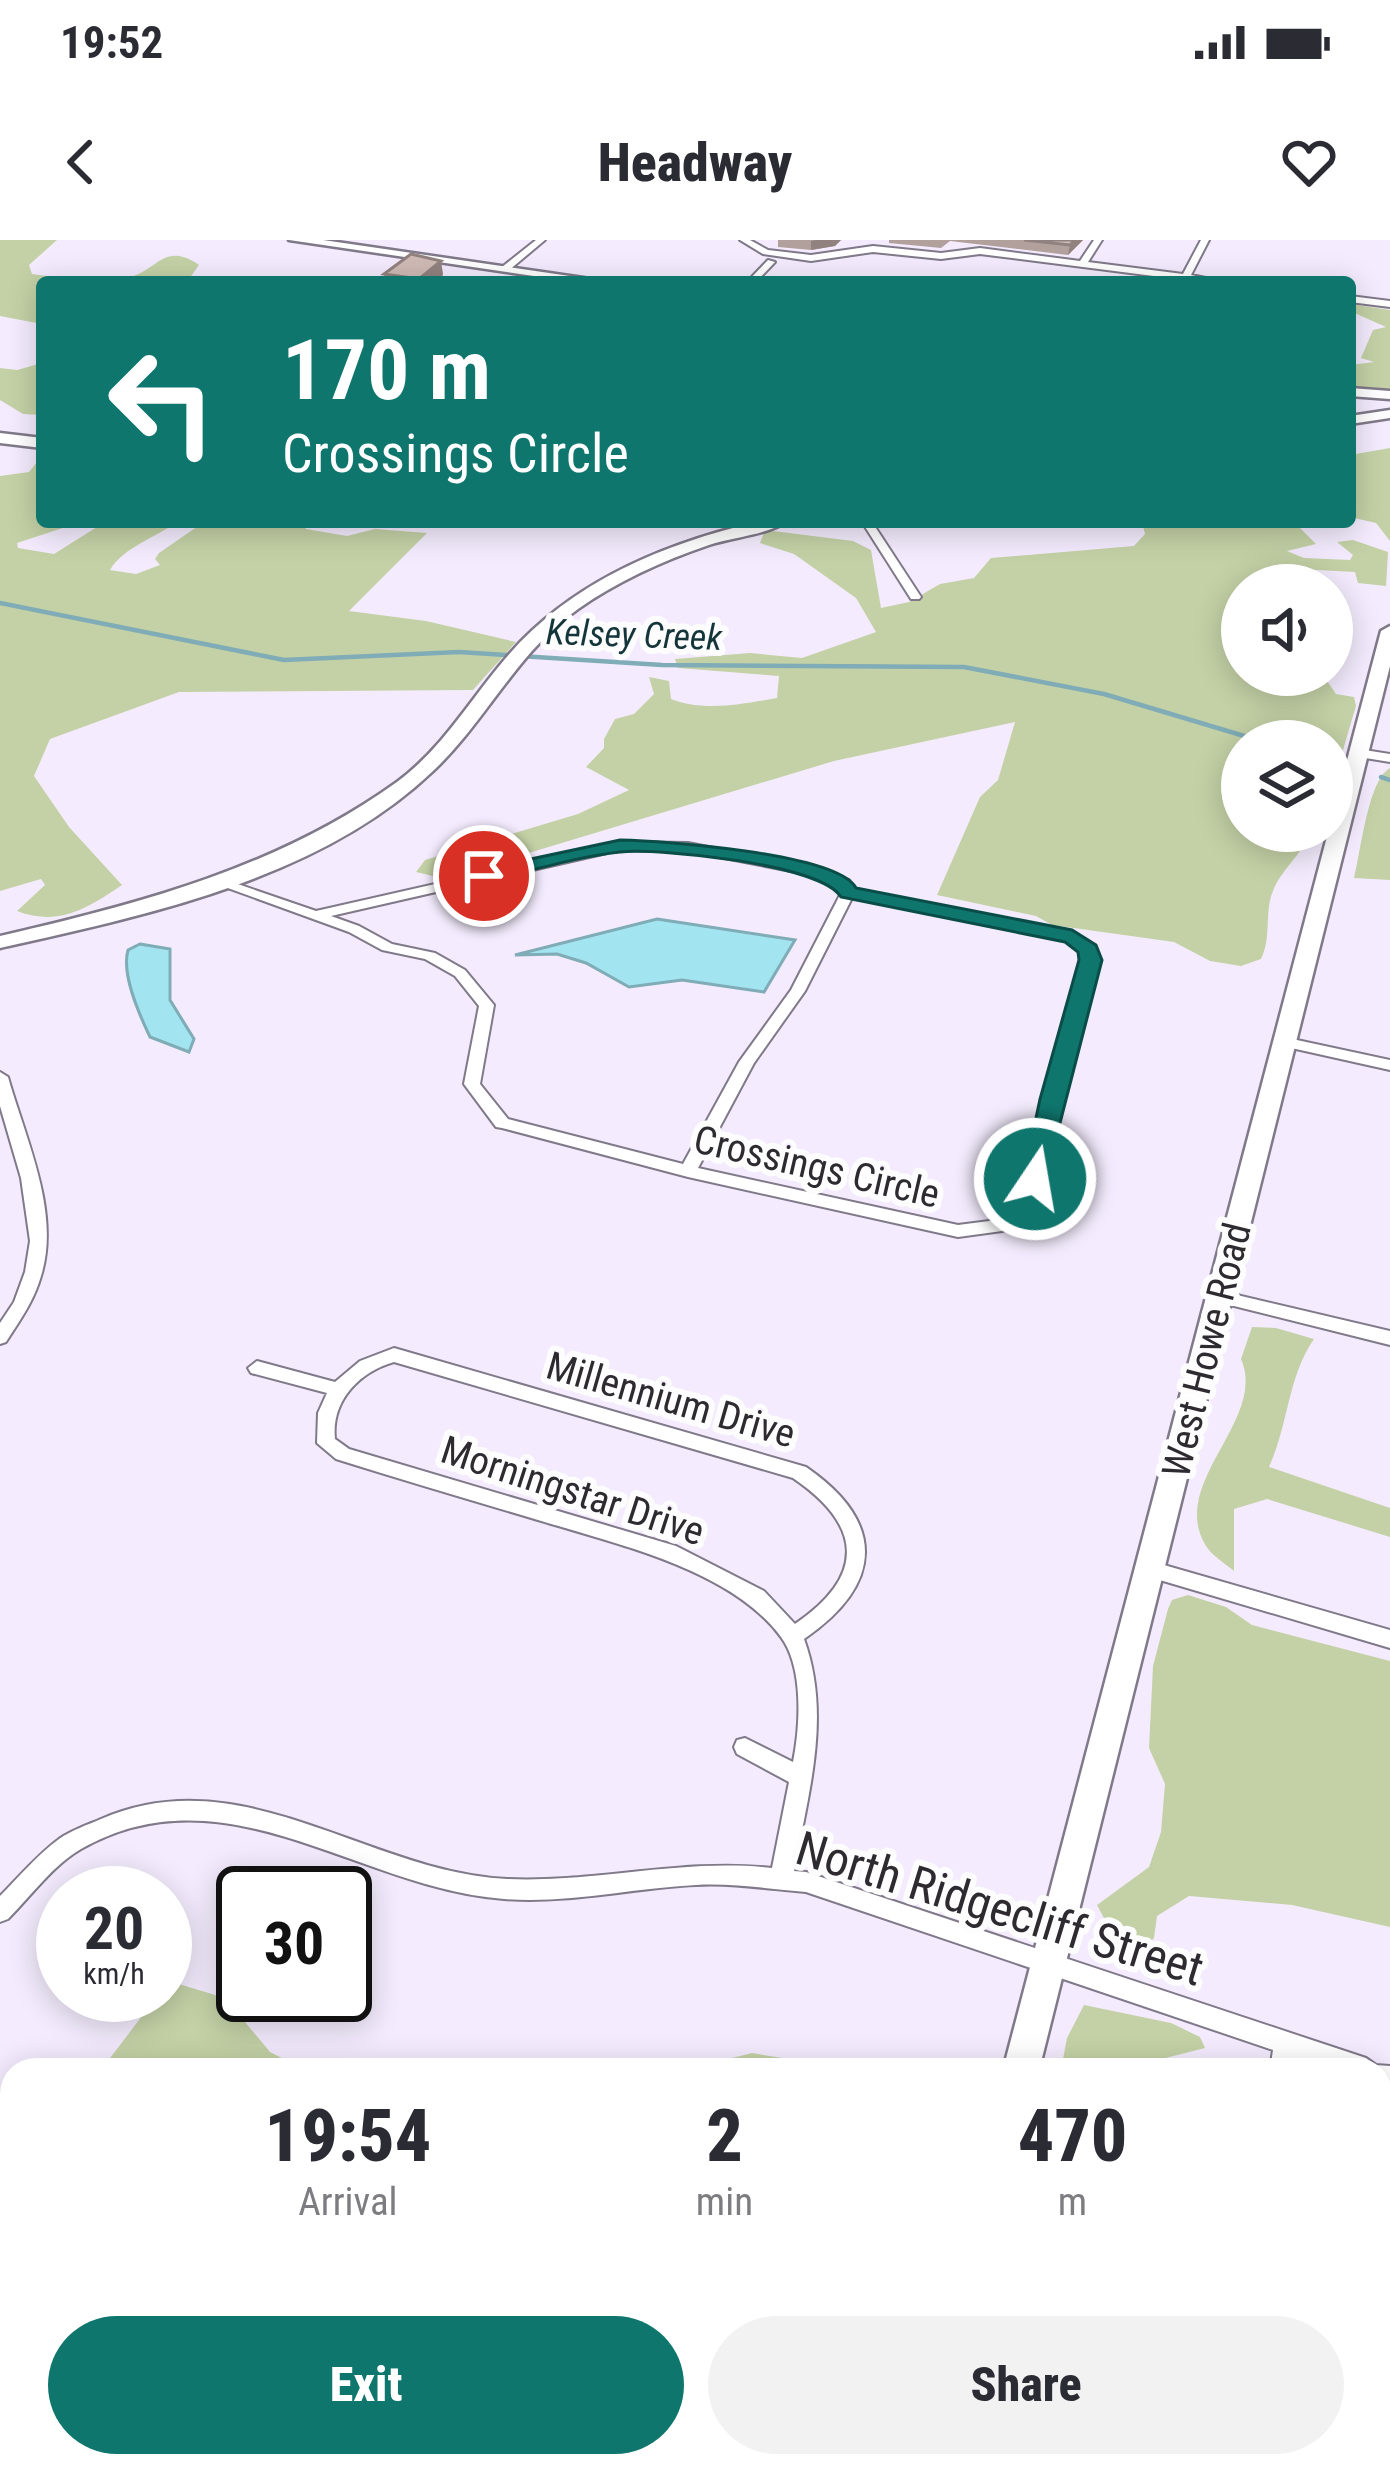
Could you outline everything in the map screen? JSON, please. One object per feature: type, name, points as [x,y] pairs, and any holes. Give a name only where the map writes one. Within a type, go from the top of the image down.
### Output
[{"type":"street","points":[[295,240],[562,276]]},
{"type":"street","points":[[505,268],[541,240]]},
{"type":"street","points":[[744,240],[766,252],[805,257],[872,249],[941,256],[980,251],[1186,276],[1205,240]]},
{"type":"street","points":[[1083,264],[1098,240]]},
{"type":"street","points":[[757,276],[771,262]]},
{"type":"street","points":[[772,276],[784,264]]},
{"type":"street","points":[[1356,300],[1390,304]]},
{"type":"street","points":[[1356,392],[1390,395]]},
{"type":"street","points":[[1356,419],[1390,414]]},
{"type":"street","points":[[0,439],[36,442]]},
{"type":"street","points":[[0,942],[119,914],[221,883],[333,832],[407,784],[467,727],[516,656],[556,618],[611,581],[734,528]]},
{"type":"street","points":[[872,528],[915,597]]},
{"type":"street","name":"West Howe Road","points":[[1024,2058],[1390,631]]},
{"type":"street","points":[[1358,753],[1390,758]]},
{"type":"street","name":"Crossings Circle","points":[[221,883],[313,916],[354,929],[387,946],[430,956],[460,973],[487,1005],[472,1084],[502,1123],[688,1171],[958,1231],[1002,1225],[1024,1204],[1035,1179],[1088,971],[1088,949],[1072,937],[848,893],[844,883],[821,873],[688,848],[620,846],[313,916]]},
{"type":"street","points":[[688,1171],[747,1062],[798,991],[848,893]]},
{"type":"street","points":[[1283,1042],[1390,1065]]},
{"type":"street","points":[[0,1077],[36,1198],[38,1263],[24,1307],[0,1337]]},
{"type":"street","points":[[1220,1297],[1390,1339]]},
{"type":"street","name":"Millennium Drive","points":[[340,1390],[369,1363],[385,1356],[799,1472],[825,1487],[855,1527],[859,1555],[824,1618],[793,1636]]},
{"type":"street","points":[[257,1369],[340,1390]]},
{"type":"street","name":"Morningstar Drive","points":[[340,1390],[321,1425],[326,1443],[343,1454],[669,1552],[757,1597],[793,1636]]},
{"type":"street","points":[[1150,1569],[1390,1639]]},
{"type":"street","points":[[781,1880],[807,1743],[804,1667],[793,1636]]},
{"type":"street","points":[[745,1747],[800,1777]]},
{"type":"street","name":"North Ridgecliff Street","points":[[0,1911],[71,1843],[135,1816],[198,1805],[272,1821],[457,1882],[504,1888],[722,1874],[806,1882],[1330,2058]]},
{"type":"street","points":[[1284,2058],[1286,2043]]},
{"type":"green space","points":[[0,240],[57,240],[29,265],[32,274],[52,276],[36,276],[36,323],[0,316]]},
{"type":"green space","points":[[169,257],[187,258],[199,265],[191,276],[133,276]]},
{"type":"green space","points":[[1356,305],[1390,310],[1390,389],[1356,390],[1356,364],[1374,362],[1361,358],[1373,330],[1386,327],[1356,314]]},
{"type":"green space","points":[[36,365],[36,415],[23,414],[0,400],[0,368]]},
{"type":"green space","points":[[1390,448],[1390,541],[1376,523],[1356,518],[1356,454]]},
{"type":"green space","points":[[36,463],[36,528],[63,528],[17,543],[18,548],[54,554],[95,528],[167,528],[131,549],[110,570],[136,574],[160,565],[155,559],[159,553],[195,528],[306,528],[347,536],[375,529],[427,533],[349,611],[426,621],[516,642],[473,690],[179,692],[50,739],[34,776],[69,827],[122,885],[85,908],[60,916],[17,911],[45,885],[41,879],[0,891],[0,476],[29,472]]},
{"type":"green space","points":[[1144,528],[1300,528],[1316,544],[1287,551],[1304,558],[1350,560],[1353,555],[1337,542],[1353,540],[1388,552],[1386,586],[1358,583],[1353,564],[1221,564],[1221,696],[1348,696],[1354,697],[1356,706],[1352,720],[1221,720],[1221,852],[1299,852],[1273,891],[1261,959],[1241,966],[1210,961],[1174,942],[1052,925],[1036,916],[937,895],[980,797],[998,780],[1015,722],[834,761],[466,872],[437,877],[416,872],[425,860],[578,814],[629,790],[586,767],[604,748],[615,719],[634,714],[654,694],[649,677],[669,681],[671,699],[697,705],[777,698],[779,676],[678,668],[675,659],[750,653],[802,658],[876,632],[856,598],[794,554],[760,543],[765,530],[853,541],[871,550],[881,608],[909,602],[940,584],[974,578],[991,558],[1134,546],[1145,534]]},
{"type":"green space","points":[[1390,768],[1390,880],[1354,878],[1371,801]]},
{"type":"green space","points":[[1252,1327],[1314,1339],[1299,1369],[1269,1467],[1390,1508],[1390,1537],[1267,1499],[1234,1509],[1234,1571],[1206,1546],[1197,1522],[1199,1499],[1241,1405],[1246,1382],[1241,1359]]},
{"type":"green space","points":[[1188,1595],[1226,1607],[1252,1625],[1390,1661],[1390,1927],[1292,1905],[1189,1896],[1157,1916],[1154,1938],[1140,1953],[1117,1943],[1097,1905],[1149,1867],[1161,1832],[1165,1784],[1149,1748],[1153,1666],[1172,1600]]},
{"type":"green space","points":[[192,1988],[216,1995],[216,2022],[245,2022],[270,2052],[282,2058],[110,2058],[137,2022],[192,2022]]},
{"type":"green space","points":[[1084,2005],[1171,2023],[1200,2037],[1205,2048],[1166,2058],[1063,2058],[1067,2038]]},
{"type":"green space","points":[[752,2053],[783,2058],[732,2058]]},
{"type":"water","points":[[657,919],[795,940],[764,992],[682,980],[629,987],[586,963],[557,954],[515,955]]},
{"type":"water","points":[[140,944],[170,949],[170,1000],[194,1039],[189,1052],[150,1037],[127,970],[128,950]]},
{"type":"building","points":[[1024,240],[1075,240],[1070,245]]},
{"type":"building","points":[[411,254],[441,261],[423,276],[384,274]]},
{"type":"waterway","name":"Kelsey Creek","points":[[0,603],[284,660],[459,652],[662,665],[964,667],[1104,694],[1221,729]]},
{"type":"waterway","name":"Kelsey Creek","points":[[1381,777],[1390,780]]},
{"type":"route","points":[[484,876],[620,846],[688,848],[821,873],[844,883],[848,893],[1072,937],[1088,949],[1090,960],[1035,1179]]}]
